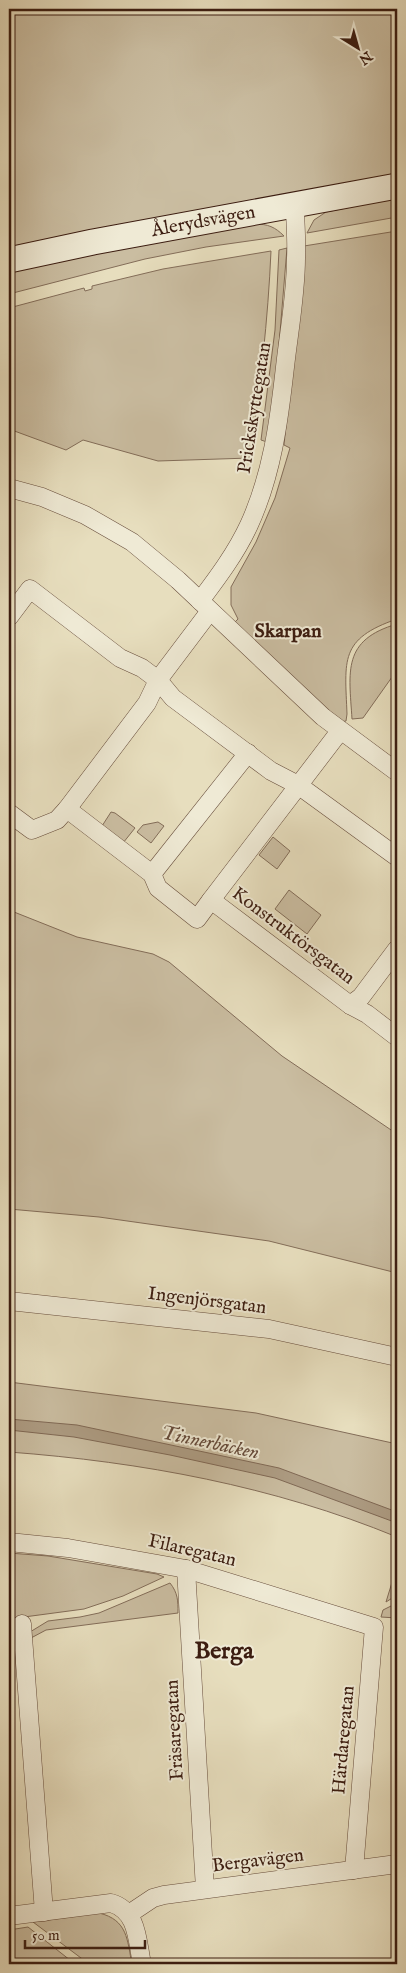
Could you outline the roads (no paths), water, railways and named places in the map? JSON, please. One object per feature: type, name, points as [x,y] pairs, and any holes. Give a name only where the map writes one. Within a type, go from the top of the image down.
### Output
[{"type":"main road","name":"Ålerydsvägen","points":[[9,260],[93,242],[397,186]]},
{"type":"street","name":"Prickskyttegatan","points":[[205,606],[249,526],[265,484],[274,449],[280,416],[294,292],[296,258],[295,204]]},
{"type":"street","points":[[9,488],[54,502],[110,528],[156,561],[323,717],[397,772]]},
{"type":"street","points":[[9,617],[30,589],[120,658],[142,668],[158,680],[173,698],[271,770],[298,785],[397,857]]},
{"type":"street","points":[[9,812],[32,830],[57,820],[147,703],[158,680],[205,606]]},
{"type":"street","name":"Konstruktörsgatan","points":[[67,809],[152,874],[158,888],[197,918],[340,731]]},
{"type":"street","points":[[152,874],[248,753]]},
{"type":"street","name":"Konstruktörsgatan","points":[[211,900],[350,1005],[367,1014],[397,1037]]},
{"type":"street","name":"Konstruktörsgatan","points":[[350,1005],[361,997],[397,949]]},
{"type":"street","name":"Ingenjörsgatan","points":[[9,1301],[269,1329],[397,1357]]},
{"type":"street","name":"Filaregatan","points":[[9,1542],[68,1548],[186,1569],[216,1576],[361,1622]]},
{"type":"street","name":"Fräsaregatan","points":[[186,1569],[206,1889]]},
{"type":"street","name":"Härdaregatan","points":[[354,1870],[374,1627],[361,1622]]},
{"type":"street","points":[[22,1624],[44,1912]]},
{"type":"street","name":"Bergavägen","points":[[129,1914],[153,1898],[164,1895],[397,1864]]},
{"type":"street","points":[[9,1916],[111,1903],[125,1909],[129,1914],[142,1964]]},
{"type":"district","name":"Skarpan","points":[[288,631]]},
{"type":"district","name":"Berga","points":[[224,1651]]},
{"type":"water label","name":"Tinnerbäcken","points":[[210,1443]]}]
